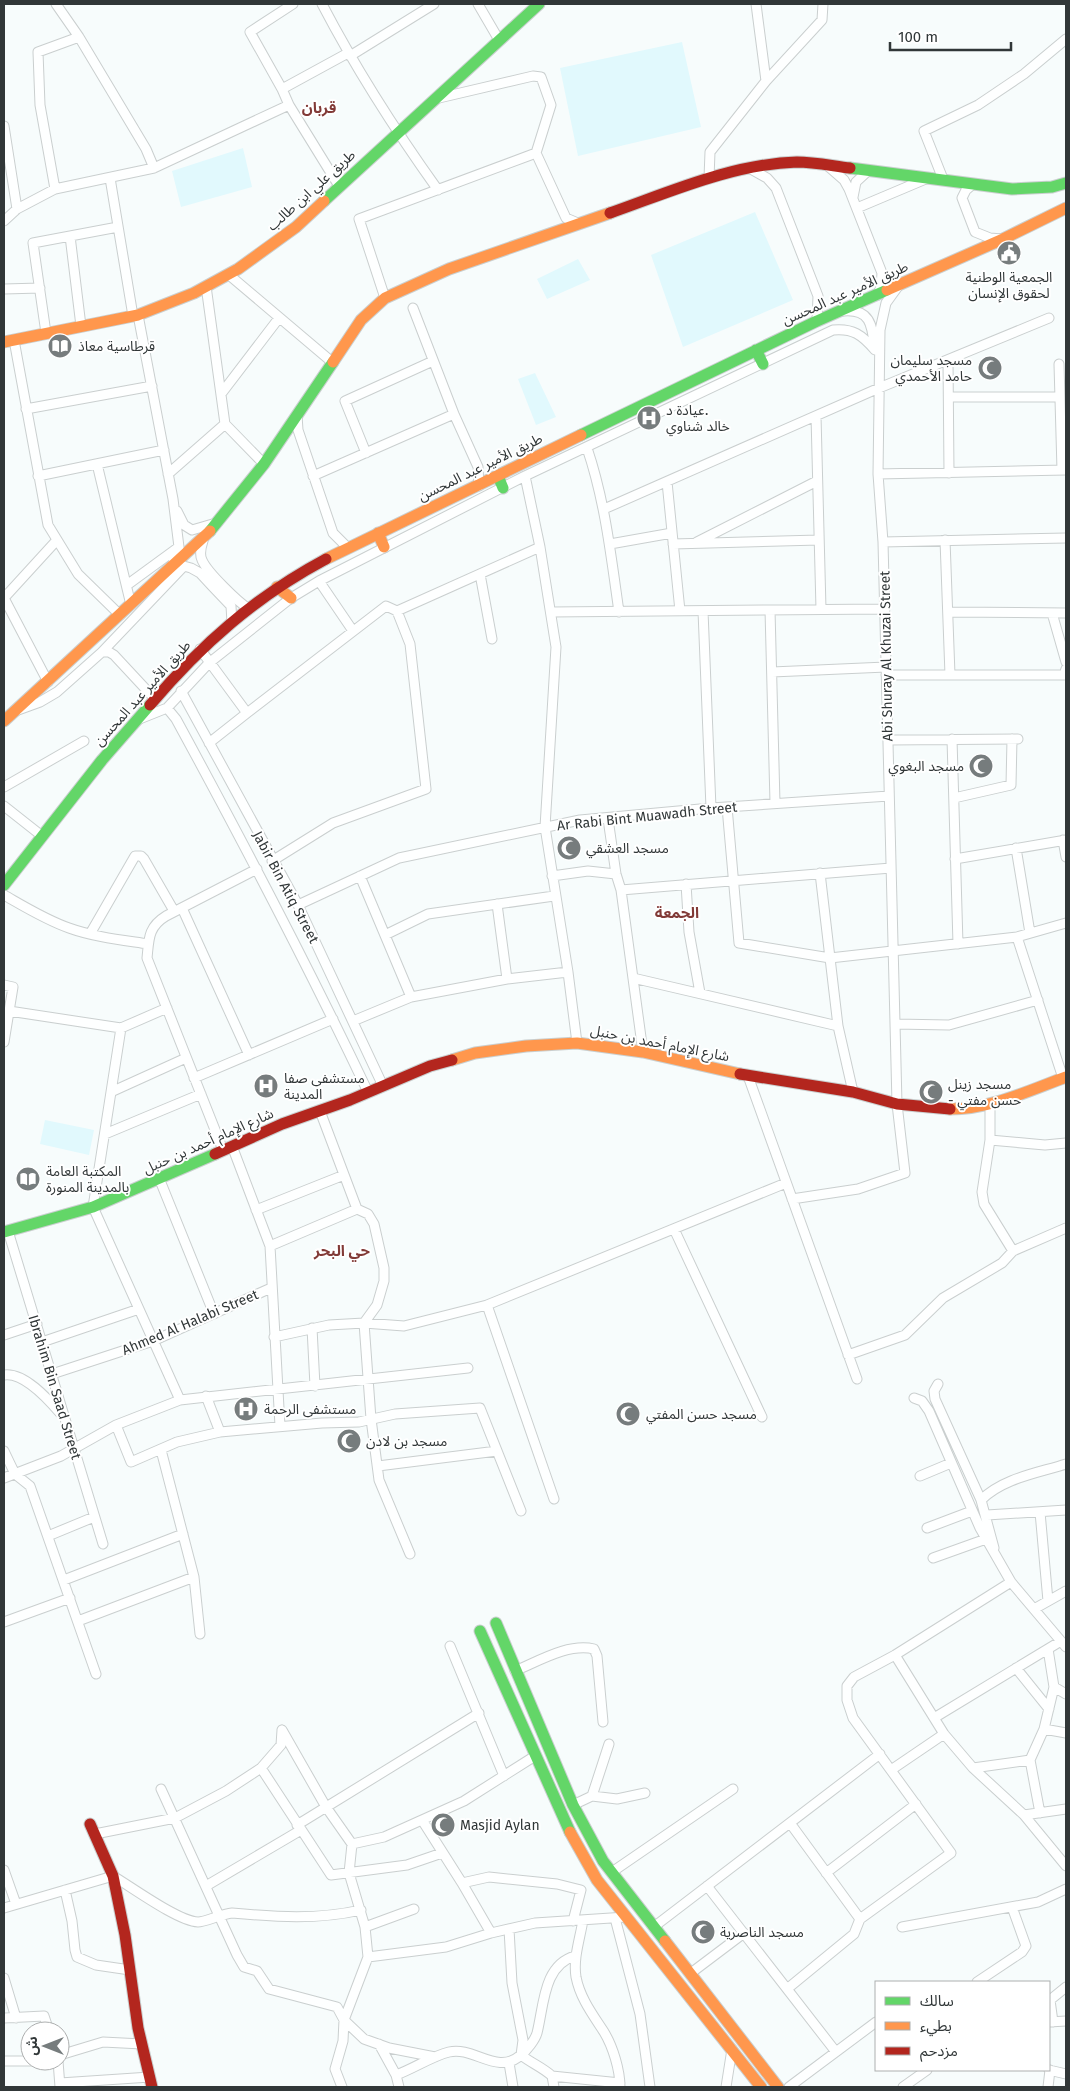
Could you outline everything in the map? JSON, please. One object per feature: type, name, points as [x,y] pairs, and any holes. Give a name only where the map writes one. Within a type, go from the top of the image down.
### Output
[{"type":"main road","name":"طريق علي ابن طالب","points":[[9,341],[136,315],[194,293],[228,274],[296,227],[535,6]]},
{"type":"main road","points":[[4,721],[131,604],[177,565],[204,538],[264,464],[361,320],[386,298],[449,269],[709,178],[749,168],[798,162],[929,177],[1012,189],[1052,187],[1066,183]]},
{"type":"main road","name":"طريق الأمير عبد المحسن","points":[[4,885],[154,698],[200,650],[277,587],[310,566],[347,547],[478,486],[642,404],[817,321],[1003,239],[1066,208]]},
{"type":"main road","points":[[756,350],[763,364]]},
{"type":"main road","points":[[498,476],[502,488]]},
{"type":"main road","points":[[378,533],[384,547]]},
{"type":"main road","points":[[277,587],[291,598]]},
{"type":"main road","name":"شارع الإمام أحمد بن حنبل","points":[[6,1232],[93,1207],[282,1124],[384,1086],[430,1066],[475,1053],[526,1046],[577,1043],[642,1052],[748,1076],[853,1092],[897,1104],[949,1110],[990,1105],[1065,1078]]},
{"type":"main road","points":[[496,1623],[573,1805],[603,1861],[778,2087]]},
{"type":"main road","points":[[480,1631],[568,1829],[620,1918],[732,2049],[761,2087]]},
{"type":"main road","points":[[92,1829],[113,1876],[125,1935],[142,2044],[151,2082]]},
{"type":"street","points":[[58,4],[80,37],[146,149],[154,168]]},
{"type":"street","points":[[293,4],[250,32],[289,105],[340,186]]},
{"type":"street","points":[[322,4],[349,54],[397,133],[438,190]]},
{"type":"street","points":[[282,89],[349,54],[434,4]]},
{"type":"street","points":[[478,4],[499,40]]},
{"type":"street","points":[[756,4],[766,81]]},
{"type":"street","points":[[709,178],[710,152],[766,81],[822,20],[823,4]]},
{"type":"street","points":[[55,189],[40,104],[38,52],[80,37]]},
{"type":"street","points":[[943,179],[924,131],[978,105],[1024,74],[1066,39]]},
{"type":"street","points":[[434,99],[533,76],[541,77],[551,105],[536,153],[566,218],[580,224]]},
{"type":"street","points":[[4,221],[17,209],[55,189],[154,168],[289,105]]},
{"type":"street","points":[[4,126],[6,153],[17,209]]},
{"type":"street","points":[[386,298],[359,219],[536,153]]},
{"type":"street","points":[[827,166],[844,180],[855,204],[882,273],[878,295]]},
{"type":"street","points":[[749,168],[767,178],[776,188],[818,296],[817,321]]},
{"type":"street","points":[[855,204],[856,182],[869,170]]},
{"type":"street","points":[[855,204],[929,177]]},
{"type":"street","points":[[14,712],[40,702],[57,692],[102,652],[177,565],[179,547],[173,499],[152,386],[118,227],[110,178]]},
{"type":"street","points":[[973,184],[966,190],[962,198],[975,232],[990,238],[1003,239]]},
{"type":"street","points":[[46,334],[33,243],[118,227]]},
{"type":"street","points":[[70,236],[82,326]]},
{"type":"street","points":[[880,388],[880,330],[882,316],[886,303],[901,284],[882,273]]},
{"type":"street","points":[[228,274],[332,362]]},
{"type":"street","points":[[206,286],[225,424],[264,464]]},
{"type":"street","points":[[4,289],[40,288]]},
{"type":"street","points":[[413,308],[454,414],[478,467],[478,486]]},
{"type":"street","points":[[838,312],[854,311],[864,314],[870,322],[880,388]]},
{"type":"street","points":[[221,394],[279,318]]},
{"type":"street","points":[[604,509],[880,388],[1049,318]]},
{"type":"street","points":[[134,721],[167,708],[181,691],[210,663],[291,598],[384,547],[525,476],[833,330],[845,329],[857,334],[875,350]]},
{"type":"street","points":[[9,341],[26,409],[48,525],[78,574],[120,615]]},
{"type":"street","points":[[948,360],[949,473]]},
{"type":"street","points":[[366,453],[345,401],[433,361]]},
{"type":"street","points":[[878,474],[1064,470],[1059,364]]},
{"type":"street","points":[[26,409],[152,386]]},
{"type":"street","name":"Abi Shuray Al Khuzai Street","points":[[792,1200],[858,1189],[905,1173],[897,1104],[883,542],[878,474],[880,388]]},
{"type":"street","points":[[949,397],[1060,397]]},
{"type":"street","points":[[297,414],[298,430],[333,534],[347,547]]},
{"type":"street","points":[[313,476],[454,414]]},
{"type":"street","points":[[816,416],[820,610]]},
{"type":"street","points":[[168,474],[225,424]]},
{"type":"street","points":[[586,448],[594,469],[604,509],[619,612]]},
{"type":"street","points":[[38,476],[164,450]]},
{"type":"street","points":[[97,464],[131,604]]},
{"type":"street","points":[[525,476],[540,547],[556,647],[545,827],[554,896],[568,972],[577,1043]]},
{"type":"street","points":[[693,544],[817,481]]},
{"type":"street","points":[[667,482],[680,611]]},
{"type":"street","points":[[173,499],[184,525],[192,530],[218,522]]},
{"type":"street","points":[[610,544],[672,533]]},
{"type":"street","points":[[204,538],[200,550],[201,560],[237,601],[249,610]]},
{"type":"street","points":[[883,542],[1066,538]]},
{"type":"street","points":[[48,682],[4,598],[57,540]]},
{"type":"street","points":[[673,544],[819,540]]},
{"type":"street","points":[[945,540],[950,675]]},
{"type":"street","points":[[126,585],[179,547]]},
{"type":"street","points":[[397,611],[540,547]]},
{"type":"street","points":[[177,565],[200,573],[230,606],[232,623]]},
{"type":"street","points":[[480,574],[492,639]]},
{"type":"street","points":[[319,581],[353,631]]},
{"type":"street","points":[[209,743],[386,606],[397,611],[410,644],[426,789],[333,824],[272,861]]},
{"type":"street","points":[[551,612],[885,609]]},
{"type":"street","points":[[770,610],[775,803]]},
{"type":"street","points":[[703,611],[711,808]]},
{"type":"street","points":[[949,612],[1066,612]]},
{"type":"street","points":[[1052,613],[1066,662]]},
{"type":"street","points":[[200,650],[246,713]]},
{"type":"street","points":[[102,652],[114,654],[154,698]]},
{"type":"street","points":[[772,672],[886,671],[950,675],[1064,675],[1066,669]]},
{"type":"street","name":"Jabir Bin Atiq Street","points":[[181,691],[272,861],[298,905],[384,1086]]},
{"type":"street","name":"Jabir Bin Atiq Street","points":[[167,708],[176,720],[257,870],[319,989],[368,1092]]},
{"type":"street","points":[[952,739],[958,944]]},
{"type":"street","points":[[888,740],[1015,739],[1011,785],[954,798]]},
{"type":"street","points":[[4,787],[84,741]]},
{"type":"street","name":"Ar Rabi Bint Muawadh Street","points":[[298,905],[399,858],[580,820],[608,819],[727,806],[889,796]]},
{"type":"street","points":[[223,806],[238,797]]},
{"type":"street","points":[[4,806],[42,836]]},
{"type":"street","points":[[727,806],[739,943],[830,958],[1017,937],[1066,923]]},
{"type":"street","points":[[608,819],[616,874],[621,890],[642,1052]]},
{"type":"street","points":[[955,859],[1065,840],[1066,857]]},
{"type":"street","points":[[1016,848],[1030,933]]},
{"type":"street","points":[[90,934],[135,856],[141,856],[178,910],[249,1055]]},
{"type":"street","points":[[621,890],[891,868]]},
{"type":"street","points":[[257,870],[156,922],[149,936],[147,958],[194,1078],[256,1210],[270,1246],[280,1426]]},
{"type":"street","points":[[552,876],[588,872],[616,874]]},
{"type":"street","points":[[820,873],[838,1026],[853,1092]]},
{"type":"street","points":[[360,876],[411,997]]},
{"type":"street","points":[[686,884],[689,932],[700,993]]},
{"type":"street","points":[[4,895],[44,917],[70,928],[90,934],[148,944]]},
{"type":"street","points":[[385,935],[428,914],[554,896]]},
{"type":"street","points":[[497,904],[507,979]]},
{"type":"street","points":[[1017,937],[1065,1078]]},
{"type":"street","points":[[353,1021],[411,997],[507,979],[568,972]]},
{"type":"street","points":[[633,978],[838,1026]]},
{"type":"street","points":[[319,989],[334,981]]},
{"type":"street","points":[[4,1042],[9,1011],[9,986]]},
{"type":"street","points":[[895,1024],[949,1025],[1038,1000]]},
{"type":"street","points":[[9,1011],[121,1028],[167,1008]]},
{"type":"street","points":[[194,1078],[333,1019]]},
{"type":"street","points":[[121,1028],[93,1207],[180,1400]]},
{"type":"street","points":[[111,1092],[186,1058]]},
{"type":"street","points":[[748,1076],[857,1379]]},
{"type":"street","points":[[105,1134],[201,1094]]},
{"type":"street","points":[[990,1105],[990,1140],[982,1192],[984,1204],[1013,1251]]},
{"type":"street","points":[[320,1111],[357,1209],[368,1214],[374,1224],[384,1268],[384,1281],[377,1305],[364,1323],[368,1380],[379,1480],[410,1554]]},
{"type":"street","points":[[990,1140],[1045,1145],[1066,1143]]},
{"type":"street","points":[[256,1210],[344,1174]]},
{"type":"street","points":[[159,1178],[214,1314]]},
{"type":"street","points":[[274,1337],[312,1328],[364,1323],[404,1326],[487,1305],[786,1183]]},
{"type":"street","points":[[270,1246],[357,1209]]},
{"type":"street","points":[[848,1355],[905,1334],[943,1298],[1002,1263],[1013,1251],[1066,1228]]},
{"type":"street","points":[[674,1229],[762,1417]]},
{"type":"street","name":"Ibrahim Bin Saad Street","points":[[6,1232],[37,1324],[62,1415],[103,1544]]},
{"type":"street","name":"Ahmed Al Halabi Street","points":[[52,1374],[153,1341],[271,1288]]},
{"type":"street","points":[[487,1305],[554,1499]]},
{"type":"street","points":[[42,1342],[139,1309]]},
{"type":"street","points":[[4,1335],[37,1324]]},
{"type":"street","points":[[312,1328],[315,1386]]},
{"type":"street","points":[[4,1478],[61,1456],[116,1424],[180,1400],[468,1368]]},
{"type":"street","points":[[4,1375],[9,1374],[21,1379],[42,1392],[62,1415]]},
{"type":"street","points":[[938,1384],[934,1391],[935,1399],[987,1515],[996,1556]]},
{"type":"street","points":[[206,1396],[220,1432]]},
{"type":"street","points":[[914,1398],[922,1401],[929,1412],[972,1511],[1011,1582],[1064,1644],[1048,1649],[934,1718]]},
{"type":"street","points":[[116,1424],[131,1462],[177,1442],[220,1432],[372,1419],[395,1414],[480,1408],[521,1511]]},
{"type":"street","points":[[161,1450],[194,1577],[200,1634]]},
{"type":"street","points":[[4,1451],[15,1474],[30,1486],[96,1674]]},
{"type":"street","points":[[378,1466],[497,1451]]},
{"type":"street","points":[[920,1476],[951,1463]]},
{"type":"street","points":[[981,1500],[990,1491],[1007,1483],[1066,1464]]},
{"type":"street","points":[[987,1515],[1066,1510]]},
{"type":"street","points":[[927,1528],[972,1511]]},
{"type":"street","points":[[1040,1512],[1048,1601]]},
{"type":"street","points":[[48,1536],[94,1516]]},
{"type":"street","points":[[64,1580],[183,1534]]},
{"type":"street","points":[[933,1558],[986,1539]]},
{"type":"street","points":[[78,1621],[194,1577]]},
{"type":"street","points":[[787,1989],[854,1934],[860,1919],[951,1853],[854,1718],[847,1700],[847,1686],[854,1678],[895,1655],[1011,1582]]},
{"type":"street","points":[[1034,1609],[1066,1590]]},
{"type":"street","points":[[4,1621],[70,1598]]},
{"type":"street","points":[[450,1646],[504,1776]]},
{"type":"street","points":[[516,1671],[564,1651],[594,1649],[597,1656],[603,1722]]},
{"type":"street","points":[[1040,1813],[1030,1760],[1044,1730],[1054,1687],[1048,1649]]},
{"type":"street","points":[[895,1655],[944,1734],[974,1768],[1024,1815],[1066,1866]]},
{"type":"street","points":[[1016,1668],[1049,1710]]},
{"type":"street","points":[[1054,1687],[1066,1694]]},
{"type":"street","points":[[206,1886],[299,1827],[326,1807],[479,1713]]},
{"type":"street","points":[[92,1829],[175,1818],[226,1791],[261,1768],[280,1745],[282,1730],[326,1807],[352,1844],[349,1873],[365,1927],[368,1957],[344,2020],[343,2041],[336,2069],[342,2087]]},
{"type":"street","points":[[1044,1730],[1066,1733]]},
{"type":"street","points":[[891,1770],[944,1734]]},
{"type":"street","points":[[592,1796],[609,1744]]},
{"type":"street","points":[[654,1926],[880,1754]]},
{"type":"street","points":[[352,1844],[384,1837],[464,1801],[535,1756]]},
{"type":"street","points":[[974,1768],[1030,1760]]},
{"type":"street","points":[[261,1768],[331,1875],[407,1865],[442,1853]]},
{"type":"street","points":[[162,1789],[244,1967],[257,1971],[269,1989],[337,2007],[344,2020],[364,2039],[435,2057]]},
{"type":"street","points":[[612,1872],[733,1790]]},
{"type":"street","points":[[573,1805],[592,1796],[617,1799],[645,1793]]},
{"type":"street","points":[[826,1872],[916,1804]]},
{"type":"street","points":[[1024,1815],[1066,1809]]},
{"type":"street","points":[[422,1820],[491,1933]]},
{"type":"street","points":[[790,1823],[860,1919]]},
{"type":"street","points":[[4,1870],[16,1904]]},
{"type":"street","points":[[4,1908],[113,1876],[181,1918],[200,1922],[220,1914],[232,1912],[306,1918],[336,1916],[361,1910]]},
{"type":"street","points":[[462,1883],[489,1877],[557,1884],[581,1890],[573,1921]]},
{"type":"street","points":[[707,1886],[836,2052]]},
{"type":"street","points":[[902,1927],[1038,1902],[1066,1888]]},
{"type":"street","points":[[65,1890],[78,1958],[96,1965],[130,1970]]},
{"type":"street","points":[[978,1981],[1022,1952],[1026,1946],[1012,1906]]},
{"type":"street","points":[[365,1927],[414,1909]]},
{"type":"street","points":[[368,1957],[446,1947],[491,1933],[535,1923],[620,1918],[640,2014],[650,2087]]},
{"type":"street","points":[[521,2055],[540,2066],[552,2076],[620,2085],[613,2053],[605,2034],[584,2000],[576,1977],[575,1956],[583,1920]]},
{"type":"street","points":[[509,1929],[512,1983],[523,2040],[521,2055]]},
{"type":"street","points":[[691,1973],[744,1933]]},
{"type":"street","points":[[396,2075],[449,2052],[456,2051],[500,2063],[509,2062],[521,2055],[536,2035],[549,1981],[565,1959],[575,1956]]},
{"type":"street","points":[[4,1978],[16,2018]]},
{"type":"street","points":[[1066,1987],[1050,2000],[1051,2022],[1066,2021]]},
{"type":"street","points":[[4,2018],[44,2016],[46,2021]]},
{"type":"street","points":[[789,2087],[875,2023]]},
{"type":"street","points":[[70,2052],[103,2042],[142,2044]]},
{"type":"street","points":[[379,2044],[396,2075],[399,2087]]},
{"type":"street","points":[[726,2087],[732,2049]]},
{"type":"street","points":[[4,2062],[20,2061]]},
{"type":"street","points":[[509,2062],[513,2087]]},
{"type":"street","points":[[1050,2070],[1066,2074]]},
{"type":"street","points":[[59,2071],[60,2085],[151,2082]]},
{"type":"street","points":[[903,2087],[926,2071]]},
{"type":"street","points":[[1048,2087],[1050,2071]]},
{"type":"street","points":[[552,2076],[554,2087]]},
{"type":"shaded area","points":[[682,42],[701,127],[578,156],[560,68]]},
{"type":"shaded area","points":[[243,148],[252,187],[181,207],[172,171]]},
{"type":"shaded area","points":[[755,212],[793,300],[683,347],[651,255]]},
{"type":"shaded area","points":[[578,259],[590,280],[547,299],[537,279]]},
{"type":"shaded area","points":[[535,373],[556,417],[536,425],[518,379]]},
{"type":"shaded area","points":[[45,1120],[94,1130],[89,1155],[40,1144]]},
{"type":"traffic: fast","points":[[324,201],[539,4]]},
{"type":"traffic: fast","points":[[850,168],[1012,189],[1052,187],[1066,183]]},
{"type":"traffic: fast","points":[[581,435],[817,321],[887,290]]},
{"type":"traffic: fast","points":[[756,350],[763,364]]},
{"type":"traffic: fast","points":[[210,531],[264,464],[333,362]]},
{"type":"traffic: fast","points":[[498,476],[503,488]]},
{"type":"traffic: fast","points":[[4,885],[102,760],[150,705]]},
{"type":"traffic: fast","points":[[4,1232],[93,1207],[215,1154]]},
{"type":"traffic: fast","points":[[496,1623],[573,1805],[603,1861],[665,1941]]},
{"type":"traffic: fast","points":[[480,1631],[570,1832]]},
{"type":"traffic: slow","points":[[4,342],[138,315],[194,293],[238,269],[296,227],[324,201]]},
{"type":"traffic: slow","points":[[887,290],[1003,239],[1066,208]]},
{"type":"traffic: slow","points":[[333,362],[361,320],[385,298],[449,269],[610,213]]},
{"type":"traffic: slow","points":[[326,559],[581,435]]},
{"type":"traffic: slow","points":[[4,721],[210,531]]},
{"type":"traffic: slow","points":[[378,533],[384,547]]},
{"type":"traffic: slow","points":[[277,587],[291,598]]},
{"type":"traffic: slow","points":[[452,1060],[475,1053],[526,1046],[577,1043],[643,1052],[740,1074]]},
{"type":"traffic: slow","points":[[950,1109],[995,1103],[1066,1077]]},
{"type":"traffic: slow","points":[[570,1832],[597,1880],[761,2087]]},
{"type":"traffic: slow","points":[[665,1941],[778,2087]]},
{"type":"traffic: jam","points":[[610,213],[702,180],[749,168],[797,162],[850,168]]},
{"type":"traffic: jam","points":[[150,705],[189,662],[231,623],[276,589],[326,559]]},
{"type":"traffic: jam","points":[[215,1154],[282,1124],[350,1100],[430,1066],[452,1060]]},
{"type":"traffic: jam","points":[[740,1074],[853,1092],[897,1104],[950,1109]]},
{"type":"traffic: jam","points":[[90,1824],[113,1876],[125,1935],[138,2028],[152,2087]]},
{"type":"place","name":"الجمعية الوطنية لحقوق الإنسان","points":[[1009,253]]},
{"type":"place","name":"قرطاسية معاذ","points":[[60,346]]},
{"type":"place","name":"مسجد سليمان حامد الأحمدي","points":[[990,368]]},
{"type":"place","name":"عيادة د. خالد شناوي","points":[[649,418]]},
{"type":"place","name":"مسجد البغوي","points":[[981,766]]},
{"type":"place","name":"مسجد العشقي","points":[[569,848]]},
{"type":"place","name":"مستشفی صفا المدینة","points":[[266,1086]]},
{"type":"place","name":"مسجد زينل - حسن مفتي","points":[[931,1092]]},
{"type":"place","name":"المكتبة العامة بالمدينة المنورة","points":[[28,1179]]},
{"type":"place","name":"مستشفى الرحمة","points":[[246,1409]]},
{"type":"place","name":"مسجد حسن المفتي","points":[[628,1414]]},
{"type":"place","name":"مسجد بن لادن","points":[[349,1441]]},
{"type":"place","name":"Masjid Aylan","points":[[443,1825]]},
{"type":"place","name":"مسجد الناصرية","points":[[703,1932]]},
{"type":"district","name":"قربان","points":[[319,108]]},
{"type":"district","name":"الجمعة","points":[[677,913]]},
{"type":"district","name":"حي البحر","points":[[342,1251]]}]
